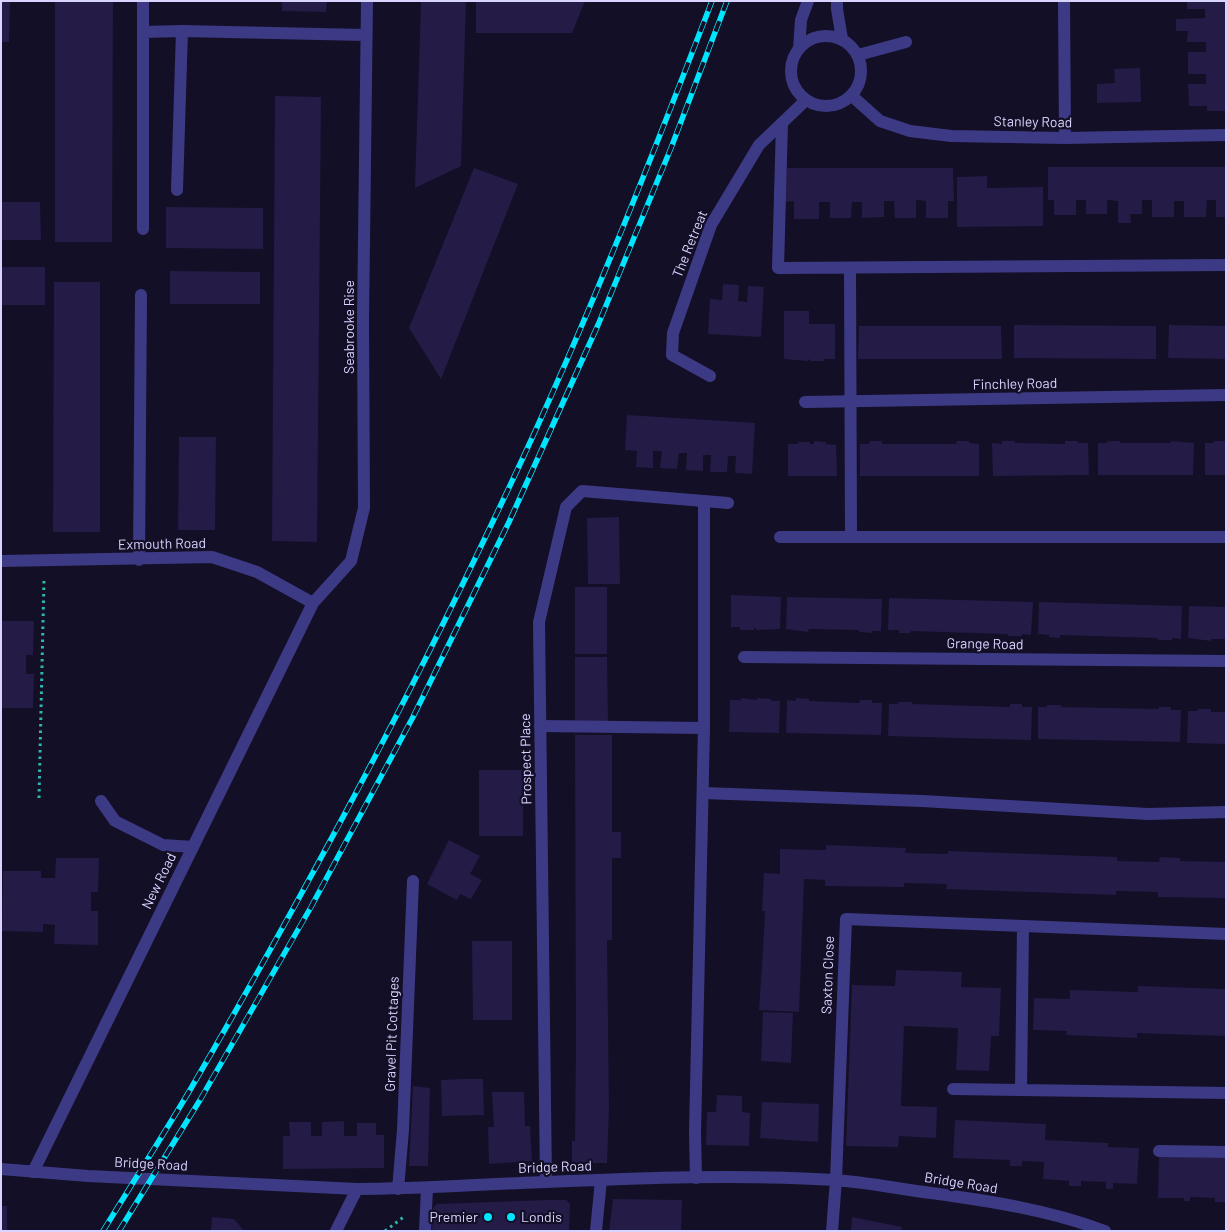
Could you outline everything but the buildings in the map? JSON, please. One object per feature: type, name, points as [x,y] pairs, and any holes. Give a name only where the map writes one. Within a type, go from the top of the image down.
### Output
[{"type":"street","points":[[143,230],[144,1]]},
{"type":"street","name":"Seabrooke Rise","points":[[313,603],[351,562],[364,508],[363,320],[367,1]]},
{"type":"street","points":[[799,48],[819,36],[831,36],[842,39],[852,46],[858,55],[861,66],[858,87],[852,96],[844,102],[825,106],[815,105],[806,100],[792,82],[791,70],[799,48],[801,20],[808,1]]},
{"type":"street","points":[[838,1],[837,9],[842,39]]},
{"type":"street","points":[[1064,1],[1065,138]]},
{"type":"street","points":[[143,32],[182,31],[366,35]]},
{"type":"street","points":[[177,190],[182,31]]},
{"type":"street","points":[[858,55],[906,42]]},
{"type":"street","name":"Stanley Road","points":[[852,96],[880,121],[910,131],[951,136],[1065,138],[1226,135]]},
{"type":"street","name":"The Retreat","points":[[710,376],[672,355],[673,333],[711,225],[759,145],[806,100]]},
{"type":"street","points":[[782,123],[778,268],[1226,266]]},
{"type":"street","points":[[850,268],[851,537]]},
{"type":"street","points":[[139,560],[141,295]]},
{"type":"street","name":"Finchley Road","points":[[805,402],[1226,395]]},
{"type":"street","name":"Prospect Place","points":[[546,1182],[539,622],[566,507],[582,491],[728,503]]},
{"type":"street","points":[[696,1178],[695,1133],[704,728],[704,501]]},
{"type":"street","points":[[780,537],[1226,537]]},
{"type":"street","name":"Exmouth Road","points":[[1,561],[212,558],[256,572],[313,603]]},
{"type":"street","name":"New Road","points":[[33,1172],[313,603]]},
{"type":"street","name":"Grange Road","points":[[744,657],[1226,661]]},
{"type":"street","points":[[540,726],[704,728]]},
{"type":"street","points":[[703,794],[922,801],[1148,814],[1226,812]]},
{"type":"street","points":[[101,801],[115,821],[163,845],[192,847]]},
{"type":"street","name":"Gravel Pit Cottages","points":[[398,1189],[413,881]]},
{"type":"street","name":"Saxton Close","points":[[836,1180],[846,918],[1023,927],[1226,934]]},
{"type":"street","points":[[1021,1090],[1023,927]]},
{"type":"street","points":[[952,1089],[1226,1094]]},
{"type":"street","points":[[1159,1151],[1226,1152]]},
{"type":"street","name":"Bridge Road","points":[[1,1169],[88,1176],[357,1189],[696,1178],[836,1180],[976,1199],[1082,1222],[1105,1231]]},
{"type":"street","points":[[596,1231],[601,1180]]},
{"type":"street","points":[[832,1231],[836,1180]]},
{"type":"street","points":[[424,1231],[427,1188]]},
{"type":"street","points":[[336,1231],[357,1189]]},
{"type":"path","points":[[39,798],[44,560]]},
{"type":"railway","points":[[103,1231],[190,1090],[271,949],[386,735],[460,590],[525,454],[582,326],[712,1]]},
{"type":"railway","points":[[119,1231],[200,1100],[311,907],[413,717],[509,522],[598,325],[671,148],[727,1]]},
{"type":"place","name":"Premier","points":[[488,1217]]},
{"type":"place","name":"Londis","points":[[511,1217]]}]
